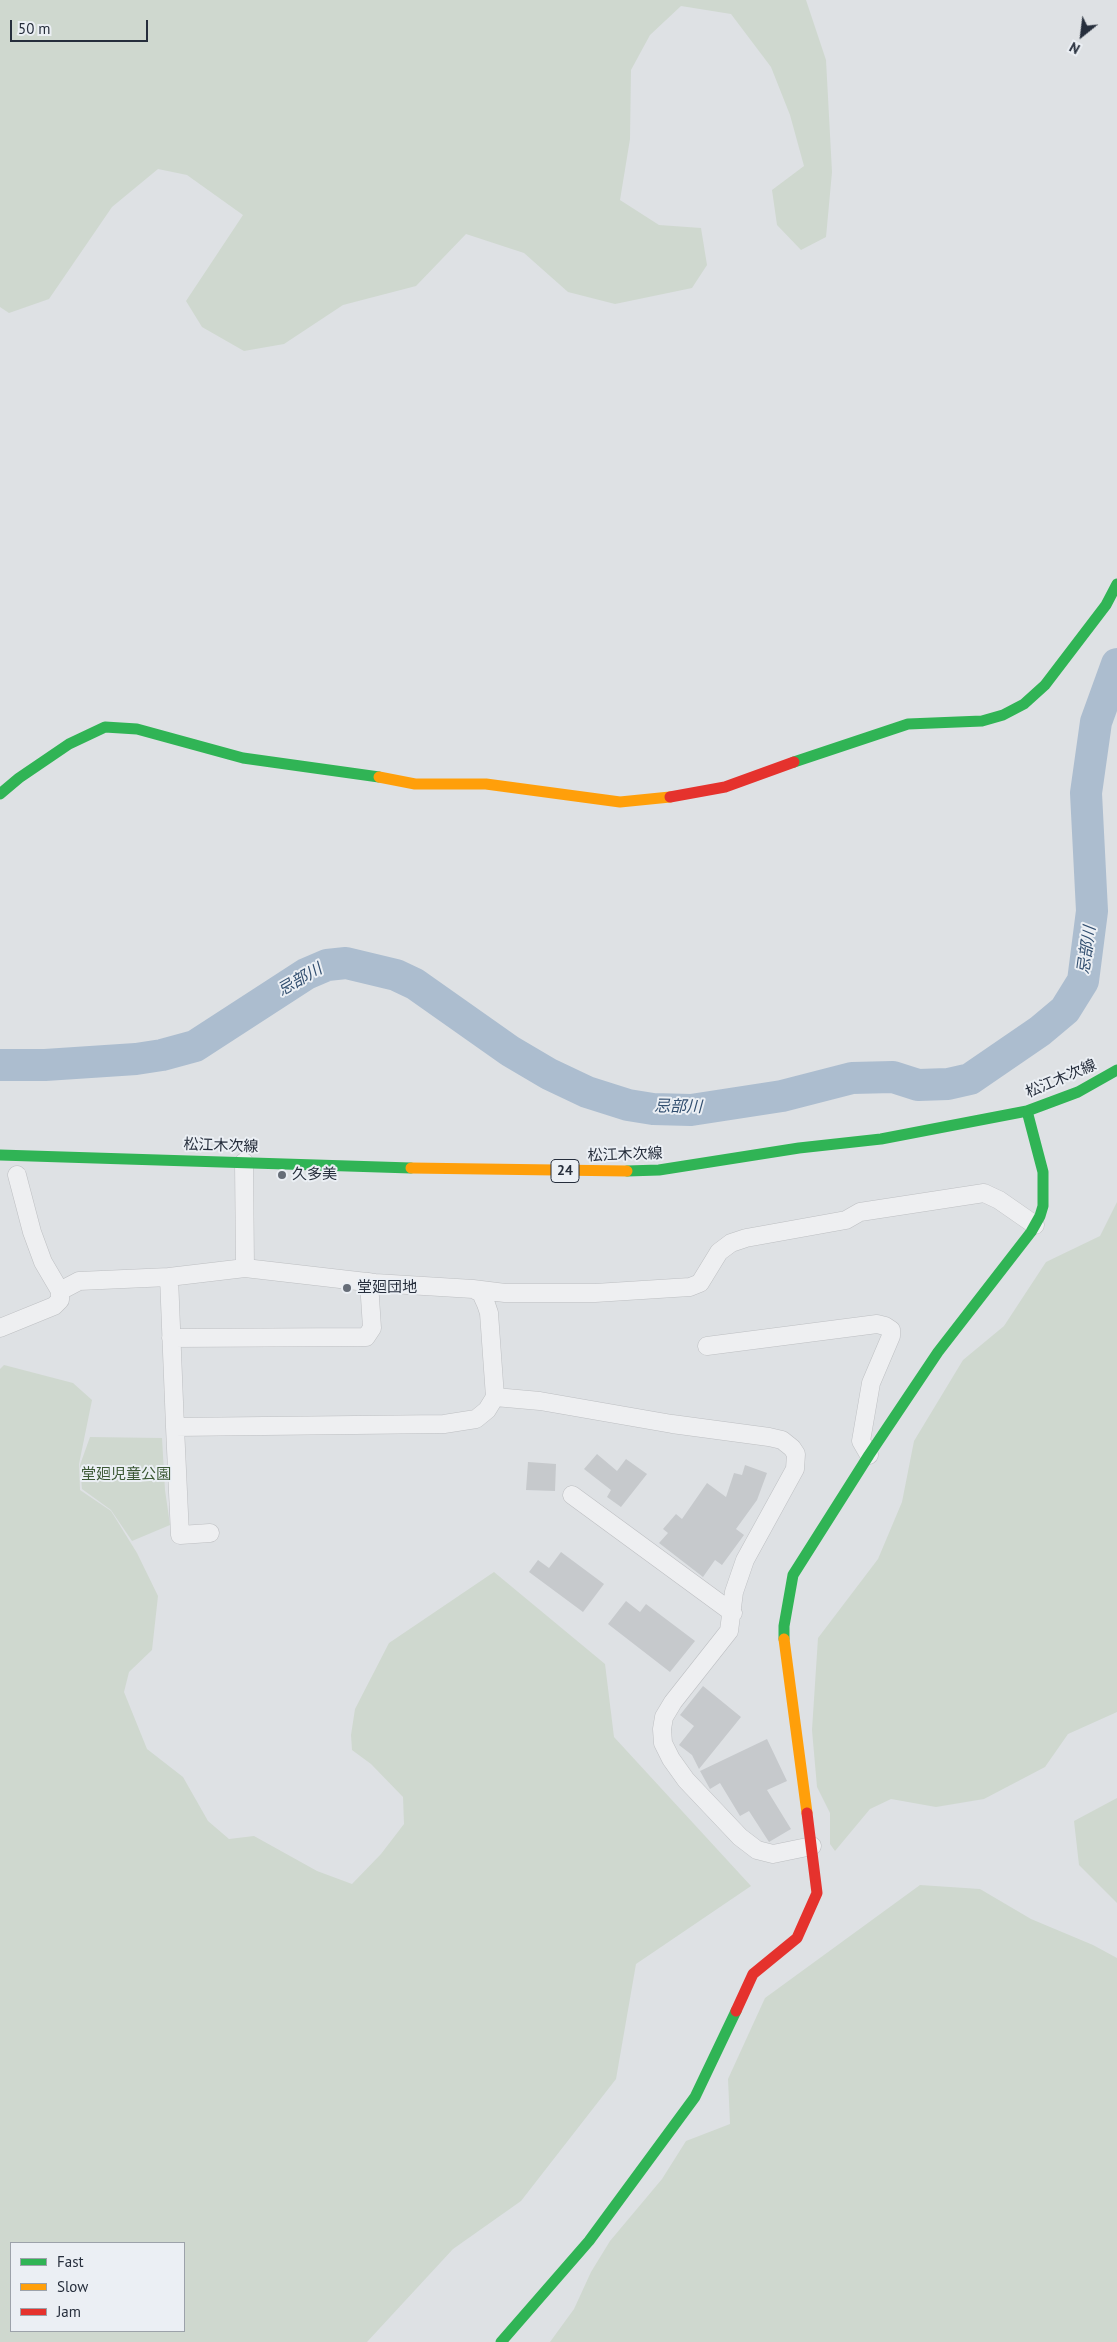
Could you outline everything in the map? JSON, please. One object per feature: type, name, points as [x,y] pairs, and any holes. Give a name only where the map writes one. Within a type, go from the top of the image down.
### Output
[{"type":"street","points":[[0,794],[19,778],[69,744],[105,727],[137,729],[243,758],[415,784],[486,784],[620,802],[653,800],[725,787],[870,735],[908,724],[982,721],[1003,716],[1024,704],[1045,685],[1106,605],[1117,584]]},
{"type":"street","name":"松江木次線","points":[[0,1155],[592,1172],[659,1170],[799,1148],[880,1139],[1027,1111],[1078,1092],[1117,1070]]},
{"type":"street","points":[[501,2342],[589,2241],[695,2097],[753,1974],[797,1938],[817,1893],[794,1702],[784,1648],[784,1626],[794,1575],[869,1454],[938,1352],[1035,1225],[1043,1206],[1043,1172],[1027,1111]]},
{"type":"street","points":[[244,1162],[245,1268]]},
{"type":"street","points":[[0,1328],[54,1306],[60,1300],[60,1291],[37,1246],[17,1175]]},
{"type":"street","points":[[60,1291],[79,1282],[169,1277],[245,1268],[369,1282],[505,1293],[595,1293],[690,1287],[700,1283],[719,1252],[731,1243],[746,1238],[846,1220],[860,1212],[984,1193],[1000,1200],[1035,1225]]},
{"type":"street","points":[[169,1277],[180,1535],[210,1533]]},
{"type":"street","points":[[171,1338],[366,1337],[372,1328],[369,1282]]},
{"type":"street","points":[[174,1427],[459,1423],[476,1419],[487,1410],[495,1397],[489,1314],[481,1293],[473,1289]]},
{"type":"street","points":[[707,1346],[877,1324],[891,1330],[891,1336],[871,1384],[860,1441],[869,1454]]},
{"type":"street","points":[[495,1397],[540,1401],[672,1424],[769,1437],[782,1440],[792,1448],[796,1454],[795,1469],[745,1560],[734,1592],[733,1613],[725,1638],[673,1702],[664,1717],[662,1729],[663,1743],[671,1759],[686,1780],[740,1837],[757,1850],[772,1854],[812,1846]]},
{"type":"street","points":[[572,1495],[733,1613]]},
{"type":"green space","points":[[0,0],[806,0],[826,60],[832,172],[826,237],[801,250],[777,225],[772,190],[804,166],[790,115],[771,67],[731,14],[681,6],[650,35],[631,70],[630,139],[620,200],[659,225],[701,228],[707,265],[692,288],[615,304],[568,292],[524,253],[466,234],[416,286],[343,305],[284,344],[244,351],[202,327],[186,301],[243,215],[187,175],[158,169],[112,207],[49,299],[9,313],[0,307]]},
{"type":"green space","points":[[1117,1202],[1117,1712],[1068,1734],[1045,1767],[984,1799],[936,1807],[891,1799],[870,1809],[835,1851],[830,1844],[830,1813],[817,1787],[812,1730],[818,1638],[878,1559],[902,1502],[914,1441],[963,1360],[1004,1326],[1046,1262],[1100,1236]]},
{"type":"green space","points":[[4,1365],[73,1383],[92,1400],[79,1464],[80,1490],[111,1511],[137,1553],[158,1596],[152,1650],[129,1672],[124,1692],[147,1749],[183,1777],[208,1821],[229,1839],[254,1836],[317,1871],[352,1884],[381,1854],[404,1824],[403,1797],[371,1764],[352,1750],[351,1735],[355,1709],[389,1643],[494,1572],[605,1664],[614,1737],[751,1886],[636,1964],[616,2079],[521,2201],[453,2249],[367,2342],[0,2342],[0,1369]]},
{"type":"green space","name":"堂廻児童公園","points":[[90,1437],[162,1438],[165,1490],[170,1525],[132,1541],[111,1510],[82,1489],[80,1465]]},
{"type":"green space","points":[[1117,1798],[1117,1903],[1079,1865],[1074,1821]]},
{"type":"green space","points":[[920,1885],[980,1889],[1031,1919],[1093,1945],[1117,1958],[1117,2342],[550,2342],[574,2309],[591,2272],[610,2241],[662,2179],[686,2141],[730,2124],[728,2079],[765,1998]]},
{"type":"building","points":[[597,1454],[617,1471],[626,1459],[647,1474],[621,1507],[607,1497],[611,1490],[584,1469]]},
{"type":"building","points":[[528,1462],[556,1464],[555,1491],[526,1490]]},
{"type":"building","points":[[745,1465],[767,1473],[757,1500],[736,1529],[744,1535],[722,1565],[715,1560],[703,1577],[659,1543],[668,1533],[663,1529],[676,1514],[682,1519],[707,1483],[726,1497],[734,1473],[742,1475]]},
{"type":"building","points":[[561,1552],[604,1584],[583,1612],[529,1572],[538,1560],[549,1568]]},
{"type":"building","points":[[626,1601],[640,1612],[646,1604],[695,1641],[670,1672],[608,1624]]},
{"type":"building","points":[[703,1686],[741,1717],[699,1769],[692,1755],[679,1745],[694,1726],[680,1715]]},
{"type":"building","points":[[767,1739],[787,1781],[767,1790],[791,1829],[769,1842],[749,1811],[740,1816],[720,1783],[710,1789],[700,1771]]},
{"type":"waterway","name":"忌部川","points":[[0,1065],[45,1065],[136,1059],[162,1055],[195,1046],[306,974],[327,965],[346,963],[396,975],[415,984],[510,1051],[549,1074],[587,1092],[628,1105],[653,1109],[691,1110],[782,1096],[852,1078],[893,1077],[918,1085],[948,1084],[970,1079],[1040,1031],[1065,1010],[1083,981],[1092,911],[1086,793],[1096,722],[1117,664]]},
{"type":"traffic: fast","points":[[794,762],[908,724],[982,721],[1003,715],[1024,704],[1045,685],[1106,605],[1117,584]]},
{"type":"traffic: fast","points":[[0,794],[19,778],[69,744],[105,727],[137,729],[243,758],[379,777]]},
{"type":"traffic: fast","points":[[627,1171],[659,1170],[799,1148],[881,1139],[1027,1111],[1078,1092],[1117,1070]]},
{"type":"traffic: fast","points":[[784,1639],[784,1626],[793,1575],[869,1455],[938,1352],[1031,1232],[1040,1216],[1043,1206],[1043,1172],[1027,1111]]},
{"type":"traffic: fast","points":[[0,1155],[411,1168]]},
{"type":"traffic: fast","points":[[501,2342],[589,2241],[695,2097],[736,2011]]},
{"type":"traffic: slow","points":[[379,777],[415,784],[486,784],[620,802],[670,797]]},
{"type":"traffic: slow","points":[[411,1168],[627,1171]]},
{"type":"traffic: slow","points":[[784,1639],[807,1813]]},
{"type":"traffic: jam","points":[[670,797],[725,787],[794,762]]},
{"type":"traffic: jam","points":[[736,2011],[753,1974],[797,1938],[817,1893],[807,1813]]},
{"type":"place","name":"久多美","points":[[282,1175]]},
{"type":"place","name":"堂廻団地","points":[[347,1288]]}]
